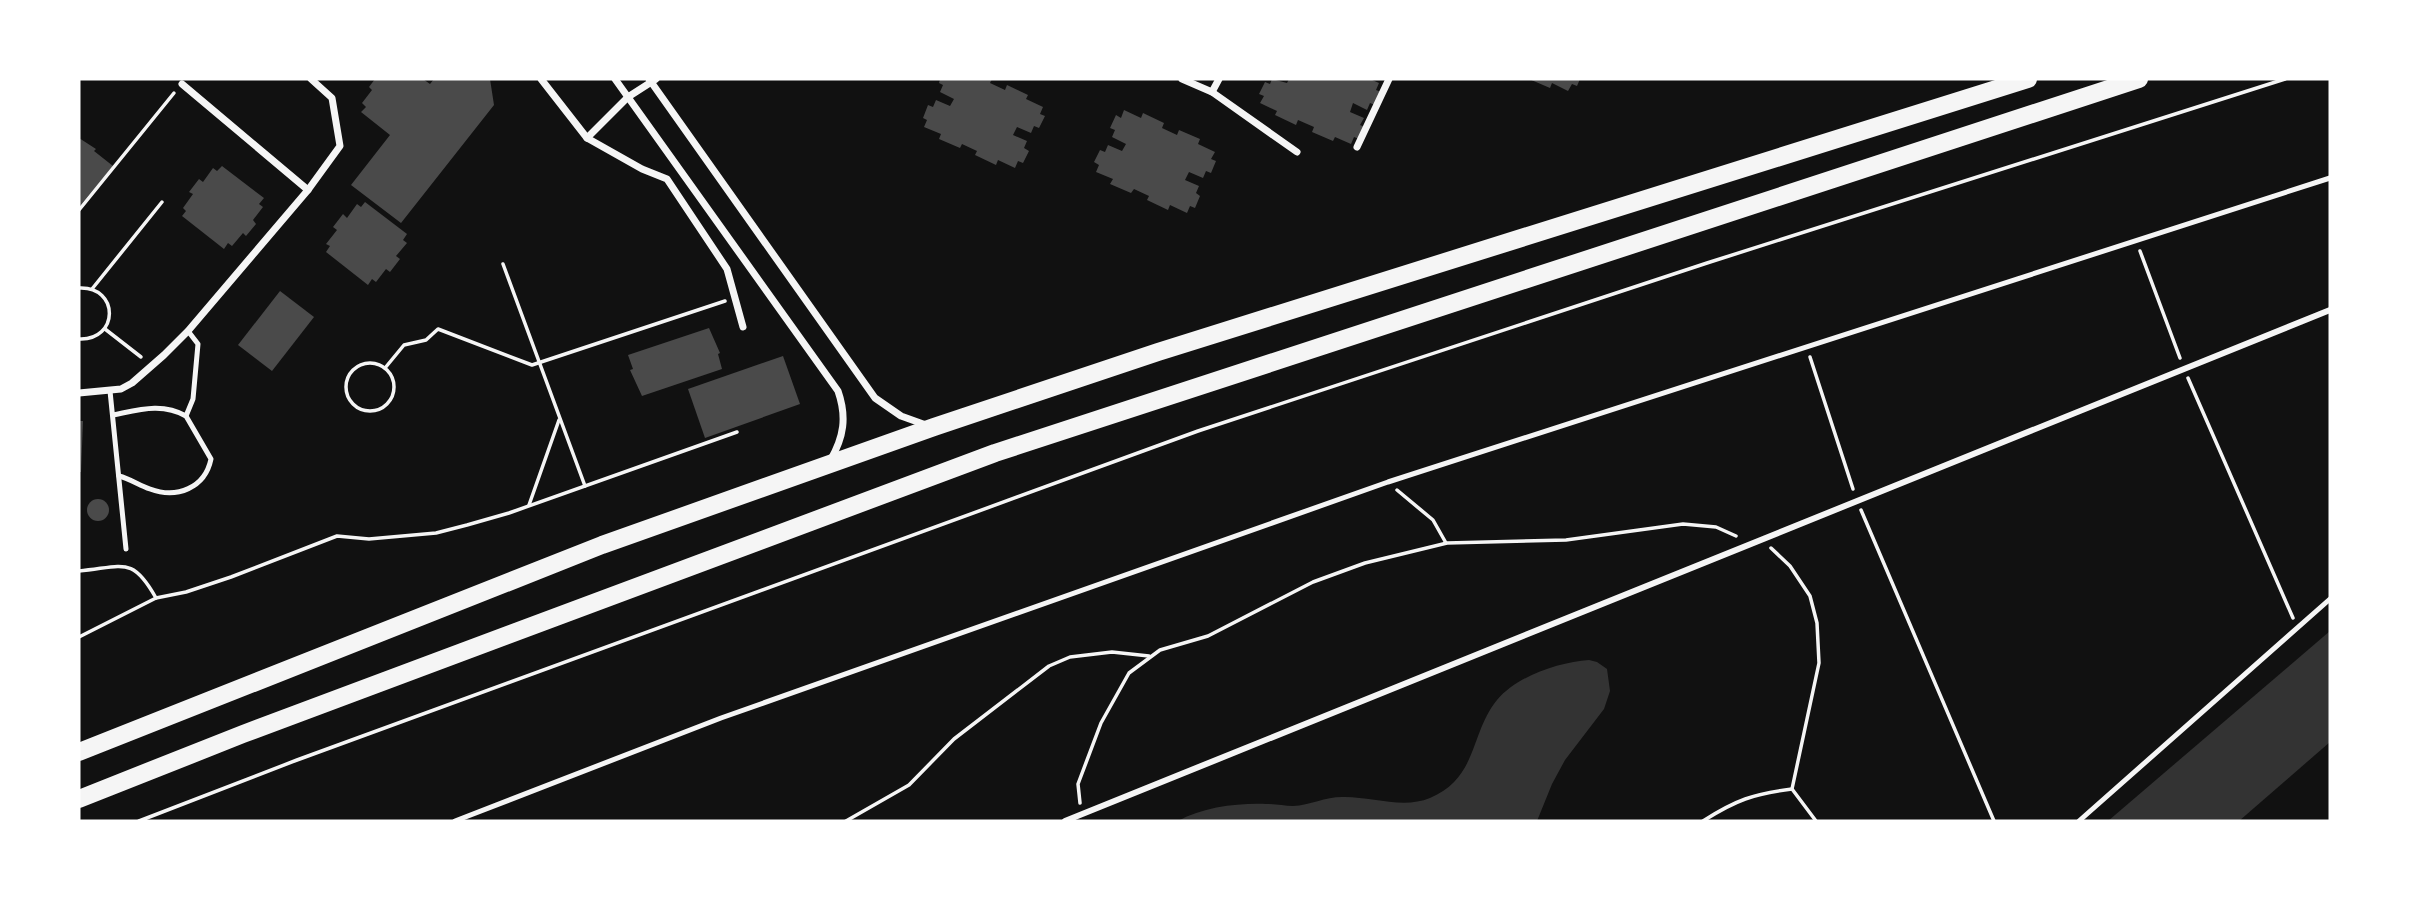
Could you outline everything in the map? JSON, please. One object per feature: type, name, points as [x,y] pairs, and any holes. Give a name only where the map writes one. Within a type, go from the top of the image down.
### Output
[{"type":"highway","points":[[79,752],[602,545],[934,427],[1158,352],[2028,79]]},
{"type":"highway","points":[[79,799],[243,734],[995,453],[2140,79]]},
{"type":"street","points":[[79,393],[110,391],[132,383],[188,331],[308,190],[340,146],[331,98],[311,79]]},
{"type":"street","points":[[541,79],[587,138],[642,169],[667,179],[727,269],[743,327]]},
{"type":"street","points":[[615,79],[838,391],[843,406],[844,423],[841,440],[828,464]]},
{"type":"street","points":[[1182,79],[1212,92],[1297,152]]},
{"type":"street","points":[[1212,92],[1219,79]]},
{"type":"street","points":[[1357,147],[1389,79]]},
{"type":"street","points":[[587,138],[628,97],[652,80],[875,398],[914,423],[934,427]]},
{"type":"street","points":[[182,84],[308,190]]},
{"type":"street","points":[[1065,821],[1764,541],[2330,310]]},
{"type":"lane","points":[[455,821],[721,718],[1388,482],[2330,178]]},
{"type":"lane","points":[[186,416],[194,399],[198,344],[188,331]]},
{"type":"lane","points":[[110,391],[126,549]]},
{"type":"lane","points":[[113,415],[162,407],[186,416],[211,459],[201,482],[184,491],[151,490],[134,480],[119,476]]},
{"type":"lane","points":[[2079,821],[2330,599]]},
{"type":"path","points":[[139,821],[309,756],[1198,431],[1707,262],[2285,79]]},
{"type":"path","points":[[79,211],[182,84]]},
{"type":"path","points":[[92,289],[162,202]]},
{"type":"path","points":[[2137,242],[2184,369],[2297,628]]},
{"type":"path","points":[[503,264],[585,486]]},
{"type":"path","points":[[79,288],[99,292],[107,302],[110,316],[105,329],[94,337],[79,339]]},
{"type":"path","points":[[385,368],[404,345],[426,340],[438,329],[531,365],[735,298]]},
{"type":"path","points":[[105,329],[141,357]]},
{"type":"path","points":[[1807,348],[1857,502],[1994,821]]},
{"type":"path","points":[[366,363],[385,368],[394,384],[389,402],[373,412],[355,407],[345,391],[350,372],[366,363]]},
{"type":"path","points":[[529,506],[560,418]]},
{"type":"path","points":[[79,637],[156,598],[186,592],[231,577],[337,536],[369,539],[436,533],[529,506],[737,432]]},
{"type":"path","points":[[1388,482],[1433,520],[1447,543]]},
{"type":"path","points":[[1081,815],[1078,784],[1101,723],[1129,673],[1160,650],[1208,636],[1313,582],[1365,563],[1447,543],[1566,540],[1683,524],[1716,527],[1733,536],[1764,541],[1790,566],[1810,596],[1816,623],[1819,663],[1792,789],[1816,821]]},
{"type":"path","points":[[79,572],[128,566],[139,571],[156,598]]},
{"type":"path","points":[[846,821],[909,785],[954,739],[1049,666],[1070,657],[1112,652],[1152,656]]},
{"type":"path","points":[[1703,821],[1731,803],[1759,793],[1792,789]]},
{"type":"shaded area","points":[[2330,631],[2330,742],[2239,821],[2108,821]]},
{"type":"shaded area","points":[[1589,660],[1607,669],[1610,691],[1604,709],[1565,760],[1537,821],[1178,821],[1198,812],[1232,805],[1293,806],[1338,797],[1399,803],[1430,798],[1457,779],[1465,767],[1488,713],[1505,691],[1539,672]]},
{"type":"building","points":[[375,79],[423,79],[430,84],[434,79],[490,79],[494,105],[401,223],[351,185],[390,135],[361,112],[366,107],[362,103],[372,90],[369,87]]},
{"type":"building","points":[[940,79],[992,79],[990,83],[1005,90],[1007,85],[1028,95],[1026,99],[1043,107],[1040,114],[1045,116],[1039,128],[1034,126],[1031,133],[1017,127],[1013,135],[1027,141],[1024,148],[1029,151],[1023,163],[1018,161],[1015,168],[998,160],[996,165],[975,155],[977,151],[962,144],[960,148],[939,139],[941,134],[924,127],[927,120],[923,118],[928,105],[933,107],[936,100],[950,106],[954,99],[940,92],[943,85],[939,83]]},
{"type":"building","points":[[1272,79],[1287,83],[1289,79],[1370,79],[1379,83],[1376,90],[1381,92],[1375,105],[1370,103],[1367,110],[1353,103],[1350,112],[1364,118],[1360,125],[1365,127],[1359,139],[1354,137],[1351,144],[1335,137],[1333,141],[1312,132],[1314,127],[1298,120],[1296,125],[1275,115],[1277,111],[1260,103],[1264,96],[1259,94],[1265,82],[1270,84]]},
{"type":"building","points":[[1529,79],[1580,79],[1577,86],[1572,84],[1568,91],[1552,83],[1550,88]]},
{"type":"building","points":[[1124,110],[1141,118],[1143,113],[1164,123],[1162,128],[1177,135],[1179,130],[1200,139],[1198,144],[1215,152],[1211,159],[1216,161],[1211,173],[1206,171],[1203,178],[1189,172],[1185,180],[1199,186],[1196,193],[1200,196],[1195,208],[1190,206],[1187,213],[1170,205],[1168,210],[1147,200],[1149,196],[1134,189],[1131,193],[1110,184],[1113,179],[1096,172],[1099,165],[1094,162],[1100,150],[1105,152],[1108,145],[1122,151],[1126,144],[1112,137],[1115,130],[1110,128],[1116,115],[1121,118]]},
{"type":"building","points":[[79,138],[96,149],[94,151],[113,166],[79,207]]},
{"type":"building","points":[[222,166],[264,198],[259,204],[263,207],[253,220],[256,224],[246,236],[243,233],[232,246],[228,243],[224,249],[182,216],[186,211],[183,208],[193,194],[189,192],[199,179],[203,182],[213,168],[217,171]]},
{"type":"building","points":[[365,202],[407,234],[403,240],[407,243],[396,256],[400,259],[390,272],[386,269],[376,282],[372,279],[368,285],[326,252],[330,246],[326,244],[337,230],[333,227],[343,214],[347,218],[357,204],[361,207]]},
{"type":"building","points":[[280,291],[314,317],[272,371],[238,345]]},
{"type":"building","points":[[709,328],[720,353],[718,354],[722,369],[642,396],[630,370],[633,369],[628,355]]},
{"type":"building","points":[[783,356],[800,404],[705,438],[688,389]]},
{"type":"building","points":[[79,421],[83,421],[81,472],[79,472]]},
{"type":"building","points":[[98,499],[108,506],[109,510],[102,520],[98,521],[88,514],[87,510],[94,500]]}]
